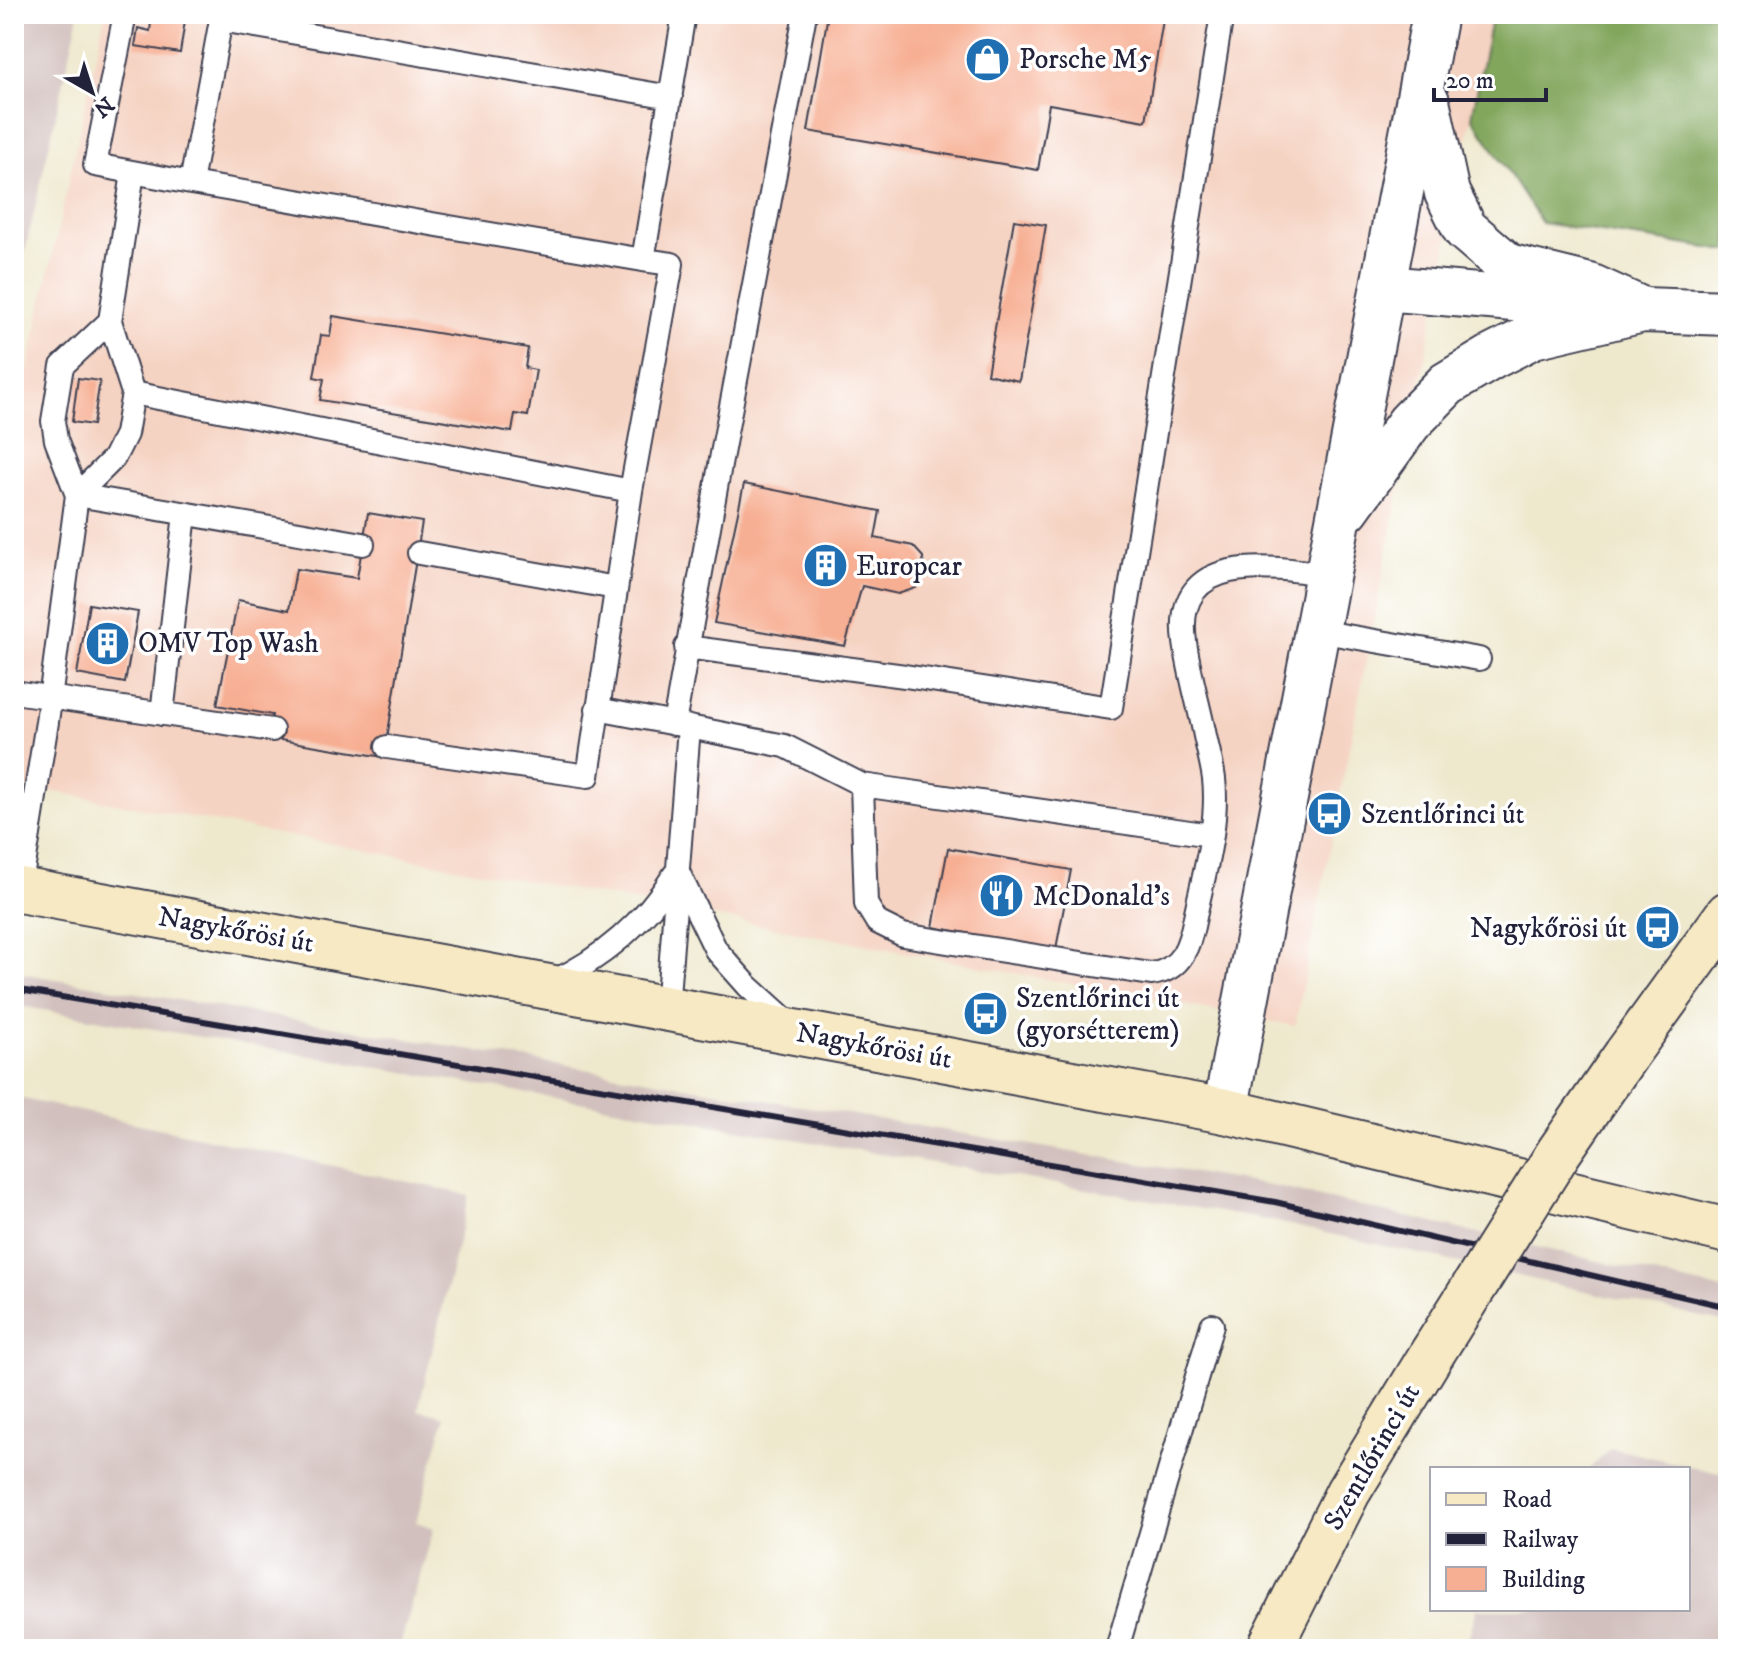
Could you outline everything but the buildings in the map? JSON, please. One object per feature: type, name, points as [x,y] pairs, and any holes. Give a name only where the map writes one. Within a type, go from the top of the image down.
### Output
[{"type":"main road","name":"Nagykőrösi út","points":[[17,890],[1225,1111],[1728,1231]]},
{"type":"main road","name":"Szentlőrinci út","points":[[1269,1649],[1348,1492],[1433,1352],[1559,1152],[1728,914]]},
{"type":"street","points":[[1225,1111],[1435,14]]},
{"type":"street","points":[[1423,81],[1447,193],[1465,229],[1508,266],[1590,286],[1643,310]]},
{"type":"street","points":[[1384,288],[1643,310],[1728,313]]},
{"type":"street","points":[[1339,521],[1409,423],[1447,384],[1533,336],[1643,310]]},
{"type":"lane","points":[[125,14],[95,165],[672,264],[631,491],[588,776],[387,747]]},
{"type":"lane","points":[[643,260],[684,14]]},
{"type":"lane","points":[[667,1009],[677,870],[686,647],[805,14]]},
{"type":"lane","points":[[686,647],[905,676],[1111,708],[1222,14]]},
{"type":"lane","points":[[191,183],[221,17],[671,97]]},
{"type":"lane","points":[[77,495],[114,458],[126,434],[133,393],[110,321],[133,173]]},
{"type":"lane","points":[[17,890],[47,722],[77,495],[56,440],[53,421],[62,366],[110,321]]},
{"type":"lane","points":[[133,393],[631,491]]},
{"type":"lane","points":[[77,495],[363,544]]},
{"type":"lane","points":[[162,714],[185,514]]},
{"type":"lane","points":[[419,553],[616,588]]},
{"type":"lane","points":[[862,785],[866,904],[883,926],[903,935],[1160,973],[1177,963],[1188,946],[1211,835],[1214,780],[1184,639],[1186,611],[1191,597],[1198,584],[1214,574],[1239,568],[1288,568],[1328,575]]},
{"type":"lane","points":[[1318,631],[1479,659]]},
{"type":"lane","points":[[14,692],[272,730]]},
{"type":"lane","points":[[597,709],[785,746],[862,785],[1211,835]]},
{"type":"lane","points":[[544,986],[566,976],[619,939],[646,914],[677,870]]},
{"type":"lane","points":[[677,870],[716,950],[748,986],[799,1033]]},
{"type":"lane","points":[[1117,1649],[1212,1325]]},
{"type":"shaded area","points":[[14,14],[79,14],[14,300]]},
{"type":"shaded area","points":[[105,14],[1492,14],[1295,1026],[14,784],[14,432]]},
{"type":"shaded area","points":[[14,972],[1277,1187],[1728,1291],[1728,1323],[1272,1221],[14,1005]]},
{"type":"shaded area","points":[[14,1097],[469,1195],[418,1410],[445,1417],[416,1522],[434,1528],[399,1649],[14,1649]]},
{"type":"shaded area","points":[[1611,1448],[1728,1475],[1728,1649],[1465,1649],[1476,1611],[1690,1611],[1690,1467],[1591,1467]]},
{"type":"green space","points":[[1492,14],[1728,14],[1728,251],[1542,223],[1472,117]]},
{"type":"railway","points":[[14,989],[1275,1202],[1728,1307]]},
{"type":"place","name":"Porsche M5","points":[[988,59]]},
{"type":"place","name":"Europcar","points":[[825,566]]},
{"type":"place","name":"OMV Top Wash","points":[[107,643]]},
{"type":"place","name":"Szentlőrinci út","points":[[1330,814]]},
{"type":"place","name":"McDonald's","points":[[1002,896]]},
{"type":"place","name":"Nagykőrösi út","points":[[1658,928]]},
{"type":"place","name":"Szentlőrinci út (gyorsétterem)","points":[[985,1014]]}]
